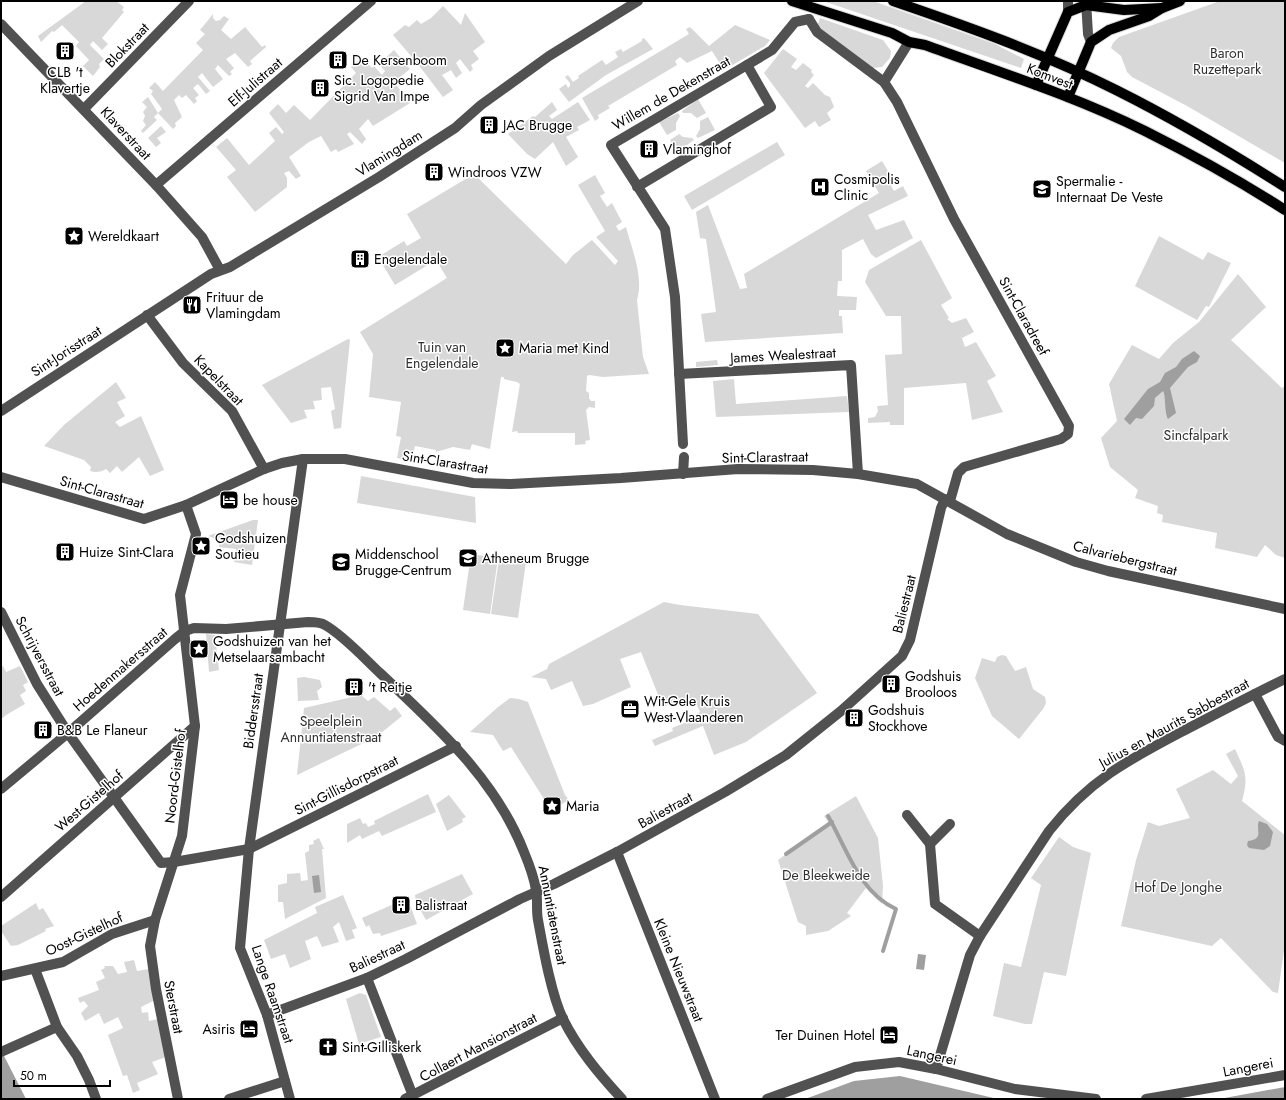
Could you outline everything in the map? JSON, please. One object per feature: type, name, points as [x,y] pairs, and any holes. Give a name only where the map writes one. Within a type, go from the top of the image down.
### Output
[{"type":"main road","name":"Komvest","points":[[792,1],[892,33],[908,42],[925,44],[1068,97],[1144,130],[1241,182],[1285,210]]},
{"type":"main road","name":"Komvest","points":[[893,1],[1046,58],[1079,73],[1173,120],[1232,153],[1285,187]]},
{"type":"main road","points":[[1068,97],[1079,73],[1090,42],[1108,30],[1149,16],[1162,8],[1180,1]]},
{"type":"main road","points":[[1036,85],[1046,58],[1068,12],[1086,3],[1124,10],[1162,8]]},
{"type":"street","name":"Blokstraat","points":[[84,109],[189,1]]},
{"type":"street","name":"Elf-Julistraat","points":[[156,185],[371,1]]},
{"type":"street","name":"Vlamingdam","points":[[147,315],[211,274],[230,267],[399,165],[455,128],[481,105],[549,56],[638,1]]},
{"type":"street","points":[[1068,1],[1068,12]]},
{"type":"street","points":[[1086,3],[1090,42]]},
{"type":"street","name":"Willem de Dekenstraat","points":[[679,374],[675,297],[665,229],[611,145],[772,50],[795,22],[810,19],[820,9]]},
{"type":"street","name":"Sint-Claradreef","points":[[810,19],[817,32],[884,82],[903,114],[954,219],[1069,426],[1068,434],[1061,439],[964,467],[958,473],[948,500]]},
{"type":"street","name":"Klaverstraat","points":[[1,24],[156,185],[202,237],[220,270]]},
{"type":"street","points":[[884,82],[908,42]]},
{"type":"street","name":"Willem de Dekenstraat","points":[[637,187],[771,107],[747,66]]},
{"type":"street","name":"Sint-Jorisstraat","points":[[1,410],[147,315]]},
{"type":"street","name":"Kapelstraat","points":[[147,315],[180,359],[232,411],[264,469]]},
{"type":"street","name":"James Wealestraat","points":[[679,374],[851,365],[858,474]]},
{"type":"street","points":[[679,374],[683,444]]},
{"type":"street","points":[[683,474],[684,457]]},
{"type":"street","name":"Sint-Clarastraat","points":[[1,477],[144,519],[186,505],[264,469],[282,463],[303,459],[345,459],[473,483],[511,484],[683,474],[738,469],[775,468],[858,474],[917,484],[948,500]]},
{"type":"street","name":"Biddersstraat","points":[[249,849],[303,459]]},
{"type":"street","name":"Calvariebergstraat","points":[[948,500],[1007,534],[1076,562],[1108,571],[1285,609]]},
{"type":"street","name":"Baliestraat","points":[[267,1015],[367,978],[536,891],[554,884],[617,852],[725,792],[786,755],[841,711],[902,656],[910,640],[941,508],[948,500]]},
{"type":"street","name":"Noord-Gistelhof","points":[[155,920],[182,836],[195,726],[180,595],[196,534],[186,505]]},
{"type":"street","name":"Schrijversstraat","points":[[1,612],[37,684],[68,734],[161,863],[174,862]]},
{"type":"street","name":"Annuntiatenstraat","points":[[279,624],[318,622],[325,624],[359,654],[456,746],[486,782],[510,821],[524,852],[536,891],[538,919],[555,995],[563,1018],[583,1052],[599,1074],[622,1099]]},
{"type":"street","name":"Hoedenmakersstraat","points":[[1,789],[68,734],[185,631],[194,628],[226,629],[279,624]]},
{"type":"street","name":"Julius en Maurits Sabbestraat","points":[[936,1069],[970,955],[980,936],[1061,815],[1089,788],[1122,764],[1285,679]]},
{"type":"street","points":[[1256,694],[1278,737],[1285,741]]},
{"type":"street","name":"West-Gistelhof","points":[[1,897],[195,726]]},
{"type":"street","name":"Sint-Gillisdorpstraat","points":[[174,862],[249,849],[456,746]]},
{"type":"street","points":[[907,815],[930,844],[935,904],[980,936]]},
{"type":"street","points":[[930,844],[950,824]]},
{"type":"street","name":"Lange Raamstraat","points":[[249,849],[240,948],[267,1015],[290,1099]]},
{"type":"street","name":"Kleine Nieuwstraat","points":[[617,852],[715,1099]]},
{"type":"street","name":"Oost-Gistelhof","points":[[1,976],[53,966],[73,958],[112,934],[155,920]]},
{"type":"street","name":"Sterstraat","points":[[155,920],[150,946],[156,989],[178,1099]]},
{"type":"street","points":[[35,969],[57,1027],[77,1056],[89,1080],[96,1099]]},
{"type":"street","points":[[367,978],[409,1098]]},
{"type":"street","name":"Collaert Mansionstraat","points":[[409,1098],[563,1018]]},
{"type":"street","points":[[2,1051],[57,1027]]},
{"type":"street","name":"Langerei","points":[[767,1099],[820,1078],[861,1065],[899,1062],[936,1069],[1014,1089],[1096,1099]]},
{"type":"street","name":"Langerei","points":[[1146,1099],[1285,1075]]},
{"type":"street","points":[[229,1099],[285,1081]]},
{"type":"green space","points":[[86,1],[116,1],[124,7],[122,10],[124,12],[102,38],[108,44],[102,50],[93,41],[90,45],[104,59],[99,64],[100,67],[93,76],[83,66],[89,60],[76,46],[79,42],[62,25],[54,32],[52,31],[41,42],[38,36]]},
{"type":"green space","points":[[823,1],[873,1],[995,44],[1024,59],[1021,68]]},
{"type":"green space","name":"Baron Ruzettepark","points":[[1220,1],[1285,1],[1285,163],[1187,106],[1132,77],[1127,72],[1121,56],[1111,48],[1113,43],[1119,37]]},
{"type":"green space","points":[[443,6],[461,25],[465,13],[485,42],[473,51],[479,59],[471,65],[473,69],[470,72],[460,59],[456,63],[462,73],[456,78],[451,70],[442,75],[453,90],[443,97],[393,35],[405,25],[409,27],[417,20],[421,24],[431,18]]},
{"type":"green space","points":[[213,14],[213,18],[216,21],[220,20],[224,16],[229,19],[221,30],[231,39],[245,27],[262,47],[265,45],[266,47],[250,61],[252,64],[248,67],[235,53],[226,59],[234,68],[230,72],[232,74],[229,76],[218,65],[215,69],[223,79],[213,87],[202,73],[198,77],[210,91],[206,94],[198,84],[193,88],[199,95],[195,98],[197,101],[194,104],[186,95],[182,98],[179,95],[174,100],[182,117],[175,123],[176,126],[173,129],[158,113],[162,109],[151,94],[153,91],[149,88],[155,82],[163,91],[203,50],[196,43],[205,34],[200,30]]},
{"type":"green space","points":[[820,18],[883,40],[891,51],[890,58],[882,67],[872,68],[817,26]]},
{"type":"green space","points":[[735,25],[770,40],[765,46],[724,70],[712,51],[687,63],[680,57],[675,61],[677,65],[608,106],[610,108],[598,115],[599,118],[595,121],[582,98],[689,34],[686,29],[690,27],[709,46]]},
{"type":"green space","points":[[644,38],[653,49],[606,75],[569,102],[559,89],[566,84],[568,88],[570,86],[570,83],[565,77],[568,75],[573,82],[579,78],[578,76],[602,60],[606,65],[618,57],[615,52],[621,49],[623,52],[642,41]]},
{"type":"green space","points":[[783,49],[797,59],[791,67],[796,70],[803,63],[812,70],[811,72],[814,75],[805,86],[808,88],[813,83],[825,95],[830,97],[834,107],[827,113],[831,120],[819,127],[815,121],[805,128],[764,73]]},
{"type":"green space","points":[[394,50],[410,69],[394,82],[410,103],[373,126],[368,119],[359,129],[366,139],[362,144],[350,132],[347,134],[354,144],[338,152],[336,149],[331,152],[321,136],[309,142],[289,157],[301,176],[296,179],[289,171],[284,173],[287,178],[287,187],[255,212],[227,177],[236,170],[216,147],[227,138],[249,165],[275,141],[269,133],[276,127],[282,134],[284,132],[269,113],[278,104],[286,113],[294,105],[310,120],[356,73],[351,67],[362,57],[372,68],[374,66],[382,75],[385,71],[379,64]]},
{"type":"green space","points":[[148,97],[158,113],[154,117],[157,120],[143,133],[141,131],[146,125],[143,121],[145,116],[143,112],[147,107],[142,102]]},
{"type":"green space","points":[[698,99],[706,113],[697,118],[691,113],[683,113],[682,111]]},
{"type":"green space","points":[[552,102],[557,110],[549,116],[552,119],[578,102],[590,120],[577,127],[579,130],[566,137],[578,157],[566,166],[553,142],[535,159],[527,154],[508,134],[533,116],[535,117]]},
{"type":"green space","points":[[678,113],[680,116],[676,123],[676,130],[667,135],[659,122]]},
{"type":"green space","points":[[708,117],[715,130],[698,138],[696,136],[700,129],[700,121]]},
{"type":"green space","points":[[161,126],[166,132],[157,138],[161,143],[156,147],[148,138]]},
{"type":"green space","points":[[679,134],[683,137],[692,138],[694,140],[677,152],[670,140]]},
{"type":"green space","points":[[777,142],[785,155],[692,210],[684,196]]},
{"type":"green space","points":[[882,161],[895,183],[891,186],[894,191],[903,186],[908,196],[868,215],[876,230],[904,220],[913,238],[876,258],[871,254],[863,239],[842,250],[842,281],[838,281],[837,296],[857,297],[856,310],[839,310],[839,316],[842,316],[843,333],[705,342],[701,314],[716,312],[706,239],[700,238],[696,212],[708,205],[740,289],[747,288],[744,274],[879,193],[866,171]]},
{"type":"green space","name":"Tuin van Engelendale","points":[[474,174],[566,264],[573,255],[592,240],[615,265],[618,261],[596,237],[605,231],[578,185],[595,175],[605,193],[600,196],[607,207],[612,203],[622,222],[616,226],[619,231],[626,227],[634,254],[639,282],[637,300],[643,357],[649,374],[603,377],[587,376],[586,391],[589,393],[589,398],[591,401],[595,401],[595,408],[589,407],[586,410],[590,440],[585,441],[586,444],[575,445],[575,433],[512,432],[520,384],[501,377],[490,449],[472,444],[470,450],[453,447],[436,452],[436,450],[415,446],[412,461],[397,458],[401,437],[396,436],[401,402],[369,397],[373,354],[360,332],[447,278],[436,260],[395,285],[378,257],[404,241],[407,246],[421,238],[407,214]]},
{"type":"green space","points":[[1159,236],[1203,260],[1208,252],[1231,263],[1209,307],[1206,306],[1197,320],[1135,286]]},
{"type":"green space","points":[[921,240],[952,298],[941,305],[949,318],[947,319],[952,323],[966,318],[974,332],[962,338],[965,347],[976,342],[996,376],[987,381],[1003,412],[972,420],[966,383],[904,388],[904,425],[890,425],[890,422],[868,423],[868,418],[875,417],[878,411],[877,406],[888,405],[885,355],[902,354],[901,316],[886,316],[865,282],[869,270]]},
{"type":"green space","name":"Sincfalpark","points":[[1238,274],[1266,307],[1231,340],[1282,388],[1285,386],[1285,558],[1276,555],[1265,545],[1257,557],[1215,548],[1217,533],[1162,522],[1163,515],[1157,513],[1158,506],[1135,498],[1138,490],[1110,467],[1101,438],[1117,421],[1109,384],[1132,345],[1159,359],[1173,343],[1199,322]]},
{"type":"green space","points":[[348,339],[350,340],[341,428],[334,429],[331,411],[335,409],[331,387],[321,388],[322,400],[313,401],[315,409],[304,410],[307,418],[291,423],[262,385]]},
{"type":"green space","points":[[717,360],[718,365],[696,367],[696,362]]},
{"type":"green space","points":[[734,379],[736,404],[847,396],[849,412],[716,417],[713,381]]},
{"type":"green space","points":[[116,382],[126,398],[117,402],[125,416],[115,422],[120,427],[141,416],[164,470],[150,476],[139,457],[122,472],[117,466],[110,473],[106,469],[98,472],[92,472],[90,471],[91,467],[84,460],[44,446],[64,425]]},
{"type":"green space","points":[[361,476],[475,497],[476,523],[357,503]]},
{"type":"green space","points":[[253,520],[258,520],[252,565],[234,562],[236,549],[219,547],[220,540],[208,536]]},
{"type":"green space","points":[[471,554],[498,558],[490,614],[463,610]]},
{"type":"green space","points":[[499,559],[526,562],[518,618],[491,614]]},
{"type":"green space","points":[[664,602],[758,614],[817,693],[746,742],[714,755],[703,726],[655,746],[652,740],[673,731],[672,728],[694,719],[693,716],[700,712],[694,698],[687,701],[685,698],[663,707],[641,652],[620,659],[631,687],[593,704],[583,706],[572,681],[551,690],[546,679],[531,677],[547,669],[549,664]]},
{"type":"green space","points":[[206,634],[215,635],[219,670],[209,672]]},
{"type":"green space","points":[[1002,655],[1006,656],[1015,671],[1026,667],[1033,689],[1045,697],[1046,703],[1043,709],[1019,739],[992,716],[975,678],[982,658],[995,662],[997,657]]},
{"type":"green space","points":[[3,666],[6,672],[20,666],[28,682],[23,685],[26,691],[20,695],[25,704],[1,719],[1,667]]},
{"type":"green space","points":[[304,677],[320,680],[322,687],[317,691],[319,700],[298,701],[297,678]]},
{"type":"green space","name":"Speelplein Annuntiatenstraat","points":[[361,695],[368,701],[374,697],[390,711],[395,707],[402,716],[376,737],[297,775],[304,708]]},
{"type":"green space","points":[[510,698],[528,702],[565,795],[569,800],[551,810],[511,747],[503,751],[493,735],[470,732]]},
{"type":"green space","name":"Hof De Jonghe","points":[[1235,749],[1245,774],[1245,785],[1242,801],[1285,835],[1285,943],[1278,993],[1273,992],[1221,938],[1212,946],[1121,926],[1136,860],[1148,822],[1159,826],[1190,818],[1176,789],[1213,770],[1231,784],[1238,776],[1226,754]]},
{"type":"green space","points":[[428,794],[436,812],[382,836],[379,831],[362,839],[360,835],[347,843],[347,824],[360,818],[363,824],[366,823],[368,827],[375,824],[374,821]]},
{"type":"green space","points":[[449,795],[466,817],[462,819],[463,822],[447,831],[436,804]]},
{"type":"green space","name":"De Bleekweide","points":[[856,796],[878,838],[883,886],[882,904],[866,888],[847,913],[851,916],[828,931],[806,935],[806,926],[798,922],[778,860],[829,823],[824,816]]},
{"type":"green space","points":[[1059,837],[1073,847],[1091,853],[1066,976],[1044,972],[1032,1024],[1025,1024],[993,1016],[1004,963],[1021,967],[1041,885],[1031,878]]},
{"type":"green space","points":[[319,838],[324,849],[322,849],[326,898],[285,919],[283,902],[278,902],[278,885],[287,883],[287,874],[300,873],[301,881],[308,880],[305,853],[309,851],[309,845],[314,844],[313,841]]},
{"type":"green space","points":[[462,874],[473,894],[426,920],[416,902],[415,895]]},
{"type":"green space","points":[[343,895],[357,928],[352,930],[355,938],[346,941],[339,922],[333,927],[339,942],[322,947],[317,936],[305,941],[311,959],[290,968],[285,954],[271,959],[264,940],[317,913],[315,907]]},
{"type":"green space","points":[[36,903],[39,910],[43,908],[54,926],[45,929],[46,931],[18,945],[11,946],[1,931],[1,926]]},
{"type":"green space","points":[[396,903],[399,909],[410,905],[417,924],[381,936],[380,933],[373,934],[369,925],[366,927],[362,918]]},
{"type":"green space","points":[[134,960],[137,971],[149,969],[155,1000],[141,1007],[142,1013],[148,1012],[149,1021],[158,1019],[166,1057],[152,1062],[158,1074],[137,1083],[140,1090],[133,1093],[127,1075],[123,1076],[108,1035],[123,1028],[118,1017],[104,1024],[99,1013],[85,1021],[81,1013],[88,1006],[84,1001],[80,1003],[78,998],[99,990],[96,982],[105,978],[101,970],[105,968],[104,966],[113,966],[118,974],[127,972],[124,962]]},
{"type":"green space","points":[[360,993],[366,995],[381,1037],[359,1044],[346,999]]},
{"type":"shaded area","points":[[1194,351],[1200,356],[1197,362],[1188,367],[1170,388],[1176,413],[1168,419],[1163,391],[1155,398],[1154,406],[1142,419],[1136,418],[1130,425],[1124,419],[1148,389],[1160,382],[1165,373],[1176,367],[1182,359]]},
{"type":"shaded area","points":[[1259,821],[1267,824],[1273,832],[1270,846],[1264,850],[1249,848],[1247,845],[1248,841],[1253,840],[1258,836]]},
{"type":"shaded area","points":[[319,875],[321,892],[314,893],[312,876]]},
{"type":"shaded area","points":[[918,954],[926,955],[924,970],[916,969]]},
{"type":"shaded area","points":[[1,1050],[26,1099],[1,1099]]},
{"type":"shaded area","points":[[900,1076],[998,1099],[805,1099],[854,1081]]},
{"type":"shaded area","points":[[1285,1087],[1285,1099],[1219,1099]]},
{"type":"waterway","points":[[828,816],[863,881],[872,892],[896,909],[883,951]]},
{"type":"waterway","points":[[786,854],[832,822]]},
{"type":"place","name":"CLB 't Klavertje","points":[[65,51]]},
{"type":"place","name":"De Kersenboom","points":[[338,60]]},
{"type":"place","name":"Sic. Logopedie Sigrid Van Impe","points":[[320,88]]},
{"type":"place","name":"JAC Brugge","points":[[489,125]]},
{"type":"place","name":"Vlaminghof","points":[[649,149]]},
{"type":"place","name":"Windroos VZW","points":[[434,172]]},
{"type":"place","name":"Cosmipolis Clinic","points":[[820,187]]},
{"type":"place","name":"Spermalie - Internaat De Veste","points":[[1042,189]]},
{"type":"place","name":"Wereldkaart","points":[[74,236]]},
{"type":"place","name":"Engelendale","points":[[360,259]]},
{"type":"place","name":"Frituur de Vlamingdam","points":[[192,305]]},
{"type":"place","name":"Maria met Kind","points":[[505,348]]},
{"type":"place","name":"be house","points":[[229,500]]},
{"type":"place","name":"Godshuizen Soutieu","points":[[201,546]]},
{"type":"place","name":"Huize Sint-Clara","points":[[65,552]]},
{"type":"place","name":"Atheneum Brugge","points":[[468,558]]},
{"type":"place","name":"Middenschool Brugge-Centrum","points":[[341,562]]},
{"type":"place","name":"Godshuizen van het Metselaarsambacht","points":[[199,649]]},
{"type":"place","name":"Godshuis Brooloos","points":[[891,684]]},
{"type":"place","name":"'t Reitje","points":[[354,687]]},
{"type":"place","name":"Wit-Gele Kruis West-Vlaanderen","points":[[630,709]]},
{"type":"place","name":"Godshuis Stockhove","points":[[854,718]]},
{"type":"place","name":"B&B Le Flaneur","points":[[43,730]]},
{"type":"place","name":"Maria","points":[[552,806]]},
{"type":"place","name":"Balistraat","points":[[401,905]]},
{"type":"place","name":"Asiris","points":[[249,1029]]},
{"type":"place","name":"Ter Duinen Hotel","points":[[889,1035]]},
{"type":"place","name":"Sint-Gilliskerk","points":[[328,1047]]}]
